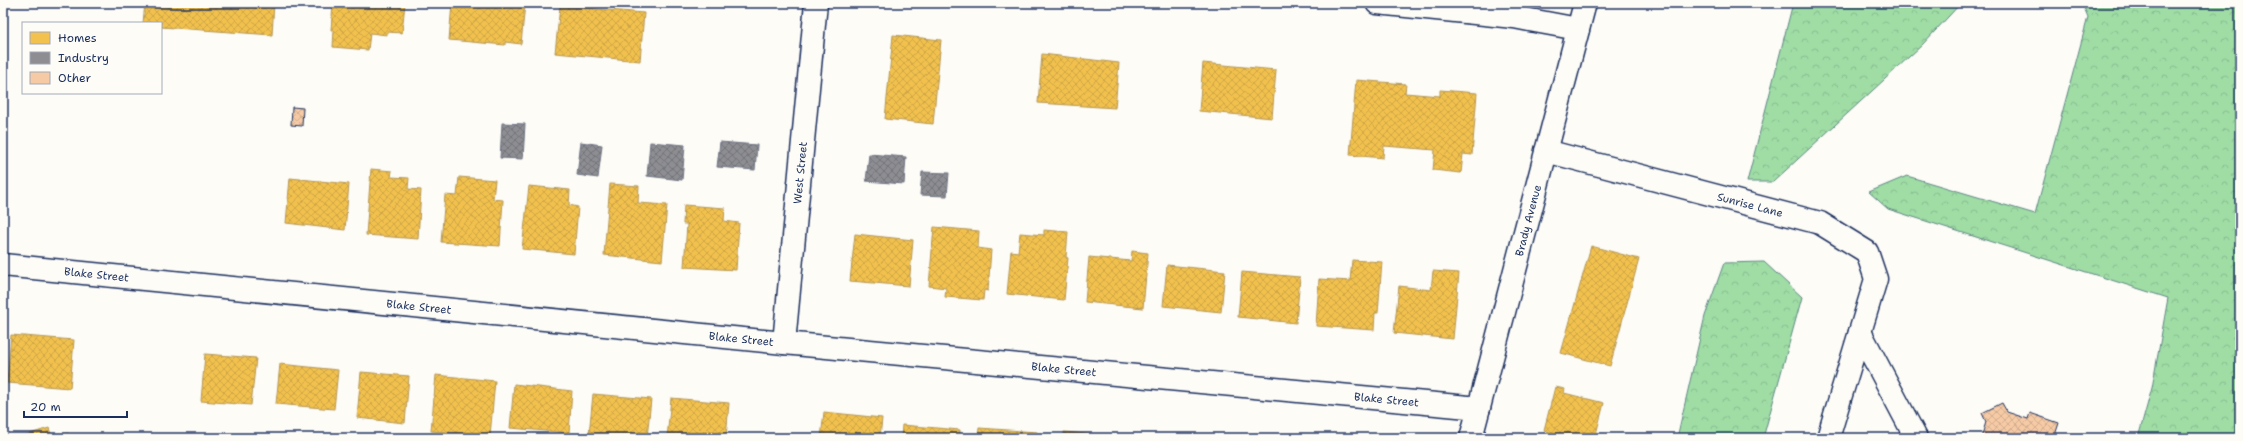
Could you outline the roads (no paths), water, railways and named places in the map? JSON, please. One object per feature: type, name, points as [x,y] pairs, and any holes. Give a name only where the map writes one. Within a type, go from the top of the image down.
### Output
[{"type":"street","name":"West Street","points":[[784,343],[816,3]]},
{"type":"street","points":[[1377,3],[1514,17],[1578,29]]},
{"type":"street","name":"Brady Avenue","points":[[1471,438],[1585,3]]},
{"type":"street","name":"Sunrise Lane","points":[[1546,151],[1820,223],[1867,252],[1876,280],[1828,438]]},
{"type":"street","name":"Blake Street","points":[[3,265],[784,343],[1479,408]]},
{"type":"street","points":[[1860,332],[1916,438]]}]
